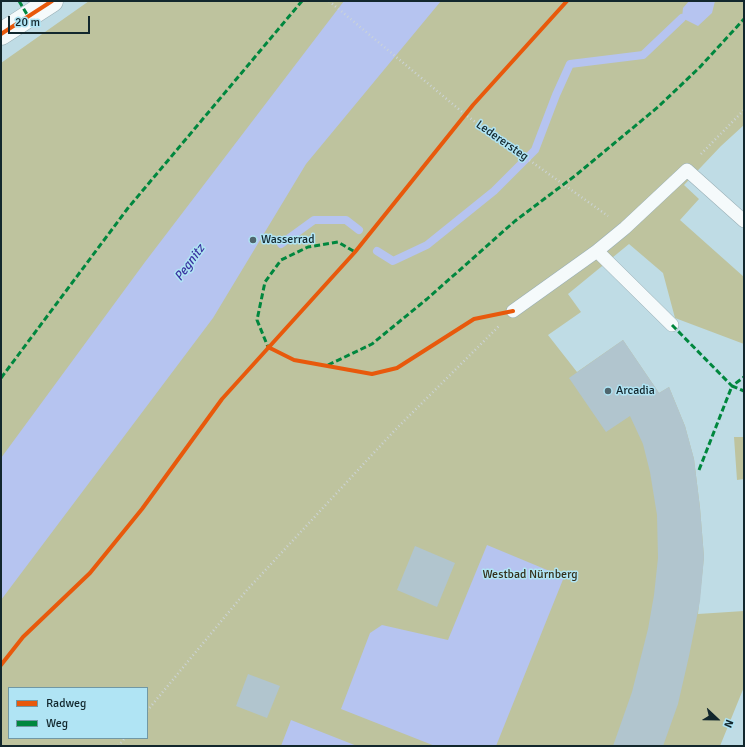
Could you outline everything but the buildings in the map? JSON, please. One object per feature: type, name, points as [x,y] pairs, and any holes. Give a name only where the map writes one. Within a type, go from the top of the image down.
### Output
[{"type":"street","points":[[1,34],[52,1]]},
{"type":"lane","points":[[513,311],[597,251],[687,170],[744,221]]},
{"type":"lane","points":[[597,251],[672,325]]},
{"type":"path","points":[[687,170],[744,110]]},
{"type":"path","points":[[148,710],[248,590],[395,430],[513,311]]},
{"type":"green space","name":"Westbad Nürnberg","points":[[89,1],[744,1],[744,125],[721,146],[684,185],[699,199],[680,220],[744,277],[744,344],[675,318],[663,273],[629,244],[568,294],[581,312],[548,335],[577,372],[623,340],[659,393],[669,387],[685,426],[694,459],[704,557],[698,614],[744,611],[744,687],[720,746],[1,746],[1,63]]},
{"type":"green space","points":[[734,437],[744,437],[744,479],[737,480]]},
{"type":"water","name":"Pegnitz","points":[[344,1],[441,1],[306,164],[213,318],[1,600],[1,458],[145,262]]},
{"type":"water","points":[[689,1],[715,1],[712,13],[698,26],[682,18],[683,8]]},
{"type":"water","points":[[487,545],[564,577],[496,746],[435,746],[341,709],[370,633],[382,625],[448,640]]},
{"type":"water","points":[[291,720],[357,746],[281,746]]},
{"type":"waterway","points":[[377,251],[393,261],[427,245],[494,191],[535,150],[556,95],[570,64],[643,55],[682,18]]},
{"type":"waterway","points":[[281,244],[314,220],[346,220],[359,230]]},
{"type":"marked path","points":[[19,1],[28,16]]},
{"type":"marked path","points":[[1,378],[128,208],[302,1]]},
{"type":"marked path","points":[[328,365],[372,344],[427,299],[515,221],[576,175],[658,107],[700,67],[744,19]]},
{"type":"marked path","points":[[271,349],[268,347],[257,320],[265,282],[281,260],[308,247],[338,242],[355,252]]},
{"type":"marked path","points":[[672,325],[732,386],[744,377]]},
{"type":"marked path","points":[[699,470],[732,386],[744,391]]},
{"type":"cycle path","points":[[1,34],[52,1]]},
{"type":"cycle path","points":[[1,665],[23,637],[90,573],[142,509],[222,399],[355,252],[473,105],[567,1]]},
{"type":"cycle path","points":[[268,347],[294,360],[372,374],[397,368],[474,319],[513,311]]},
{"type":"place","name":"Wasserrad","points":[[253,240]]},
{"type":"place","name":"Arcadia","points":[[608,391]]}]
